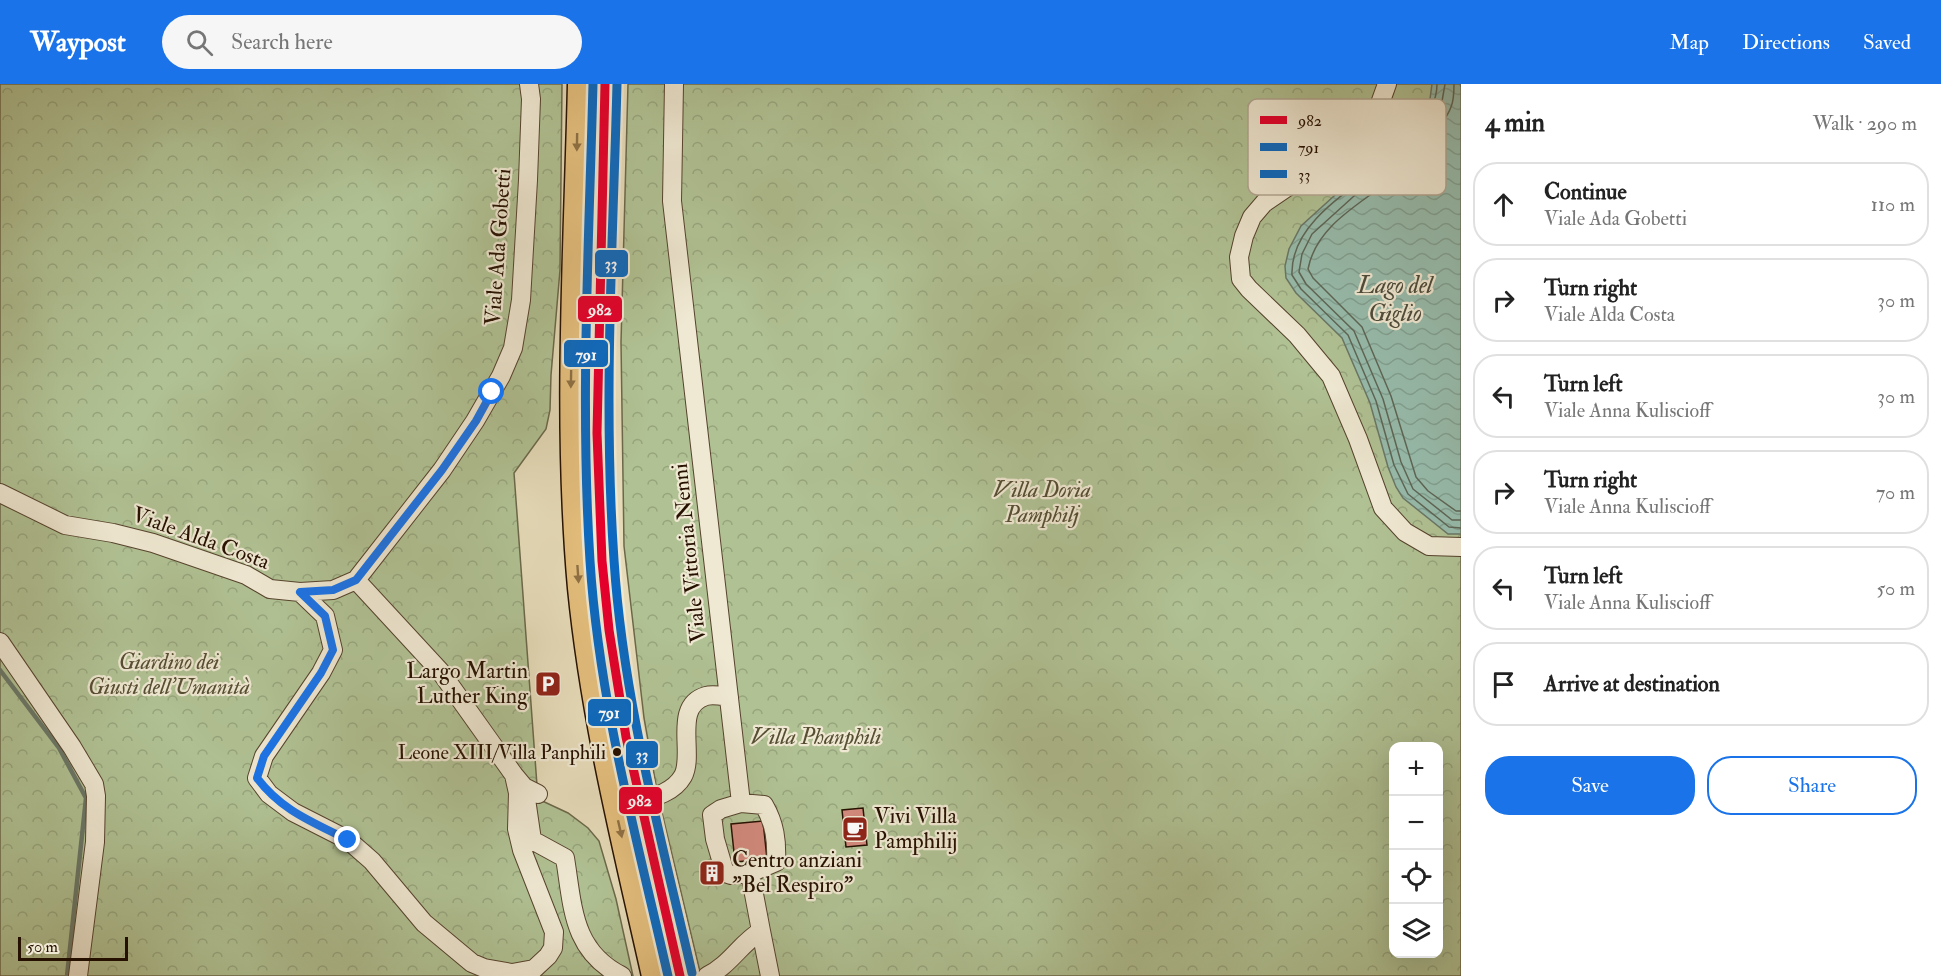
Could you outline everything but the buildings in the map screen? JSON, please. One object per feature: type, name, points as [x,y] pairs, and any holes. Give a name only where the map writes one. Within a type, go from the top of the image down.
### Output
[{"type":"main road","points":[[579,84],[571,405],[573,498],[579,589],[606,768],[653,976]]},
{"type":"main road","points":[[605,84],[597,387],[598,496],[609,630],[620,706],[639,801],[680,976]]},
{"type":"street","name":"Viale Ada Gobetti","points":[[356,580],[442,470],[476,421],[501,376],[513,348],[521,300],[531,99],[529,84]]},
{"type":"street","name":"Viale Vittoria Nenni","points":[[674,84],[672,201],[741,803]]},
{"type":"street","points":[[1382,99],[1387,84]]},
{"type":"street","points":[[1276,195],[1264,203],[1251,217],[1239,257],[1241,279],[1249,290],[1297,335],[1331,376],[1358,439],[1383,508],[1405,532],[1429,546],[1458,552]]},
{"type":"street","name":"Viale Alda Costa","points":[[0,493],[65,525],[153,543],[246,575],[270,589],[300,592],[333,590],[356,580]]},
{"type":"street","points":[[356,580],[440,671],[525,785],[532,840],[565,858],[578,932],[591,951],[604,964],[622,976]]},
{"type":"street","points":[[300,592],[325,616],[333,650],[321,673],[264,756],[257,778],[269,794],[293,812],[348,840],[372,861],[424,923],[472,963],[512,974],[534,969],[548,956],[555,939],[522,850],[517,829],[518,793],[525,785]]},
{"type":"street","points":[[0,642],[72,747],[94,784],[95,842],[78,976]]},
{"type":"street","points":[[639,801],[670,790],[683,776],[687,763],[687,724],[689,714],[696,702],[708,695],[729,697]]},
{"type":"street","points":[[741,803],[764,805],[772,818],[777,839],[776,862],[750,873],[730,875],[725,873],[715,839],[712,815],[721,809],[741,803]]},
{"type":"street","points":[[750,873],[770,976]]},
{"type":"street","points":[[707,976],[729,962],[752,937],[761,931]]},
{"type":"green space","name":"Giardino dei Giusti dell'Umanità","points":[[0,84],[562,84],[560,270],[550,410],[546,429],[514,473],[538,799],[568,813],[588,828],[599,841],[616,899],[633,976],[0,976]]},
{"type":"green space","name":"Villa Doria Pamphilj","points":[[628,84],[1461,84],[1461,976],[701,976],[658,796],[644,718],[624,546],[621,342]]},
{"type":"water","name":"Lago del Giglio","points":[[1432,84],[1460,84],[1461,534],[1448,534],[1403,498],[1388,467],[1370,403],[1342,338],[1296,293],[1286,278],[1285,266],[1289,249],[1301,226],[1335,195],[1446,195],[1446,99],[1430,99]]},
{"type":"waterway","points":[[0,670],[59,748],[86,798],[67,976]]},
{"type":"transit line","name":"791","points":[[593,84],[586,382],[590,561],[610,718],[668,976]]},
{"type":"transit line","name":"982","points":[[605,84],[597,433],[602,561],[609,630],[626,737],[680,976]]},
{"type":"transit line","name":"33","points":[[617,84],[609,382],[614,560],[634,716],[692,973]]},
{"type":"place","name":"Largo Martin Luther King","points":[[548,684]]},
{"type":"place","name":"Leone XIII/Villa Panphili","points":[[617,752]]},
{"type":"place","name":"Vivi Villa Pamphilij","points":[[855,829]]},
{"type":"place","name":"Centro anziani \"Bel Respiro\"","points":[[712,873]]},
{"type":"route","points":[[348,840],[293,812],[269,794],[257,778],[264,756],[321,673],[333,650],[325,616],[300,592],[333,590],[356,580],[442,470],[476,421],[492,392]]},
{"type":"park label","name":"Villa Phanphili","points":[[816,737]]}]
